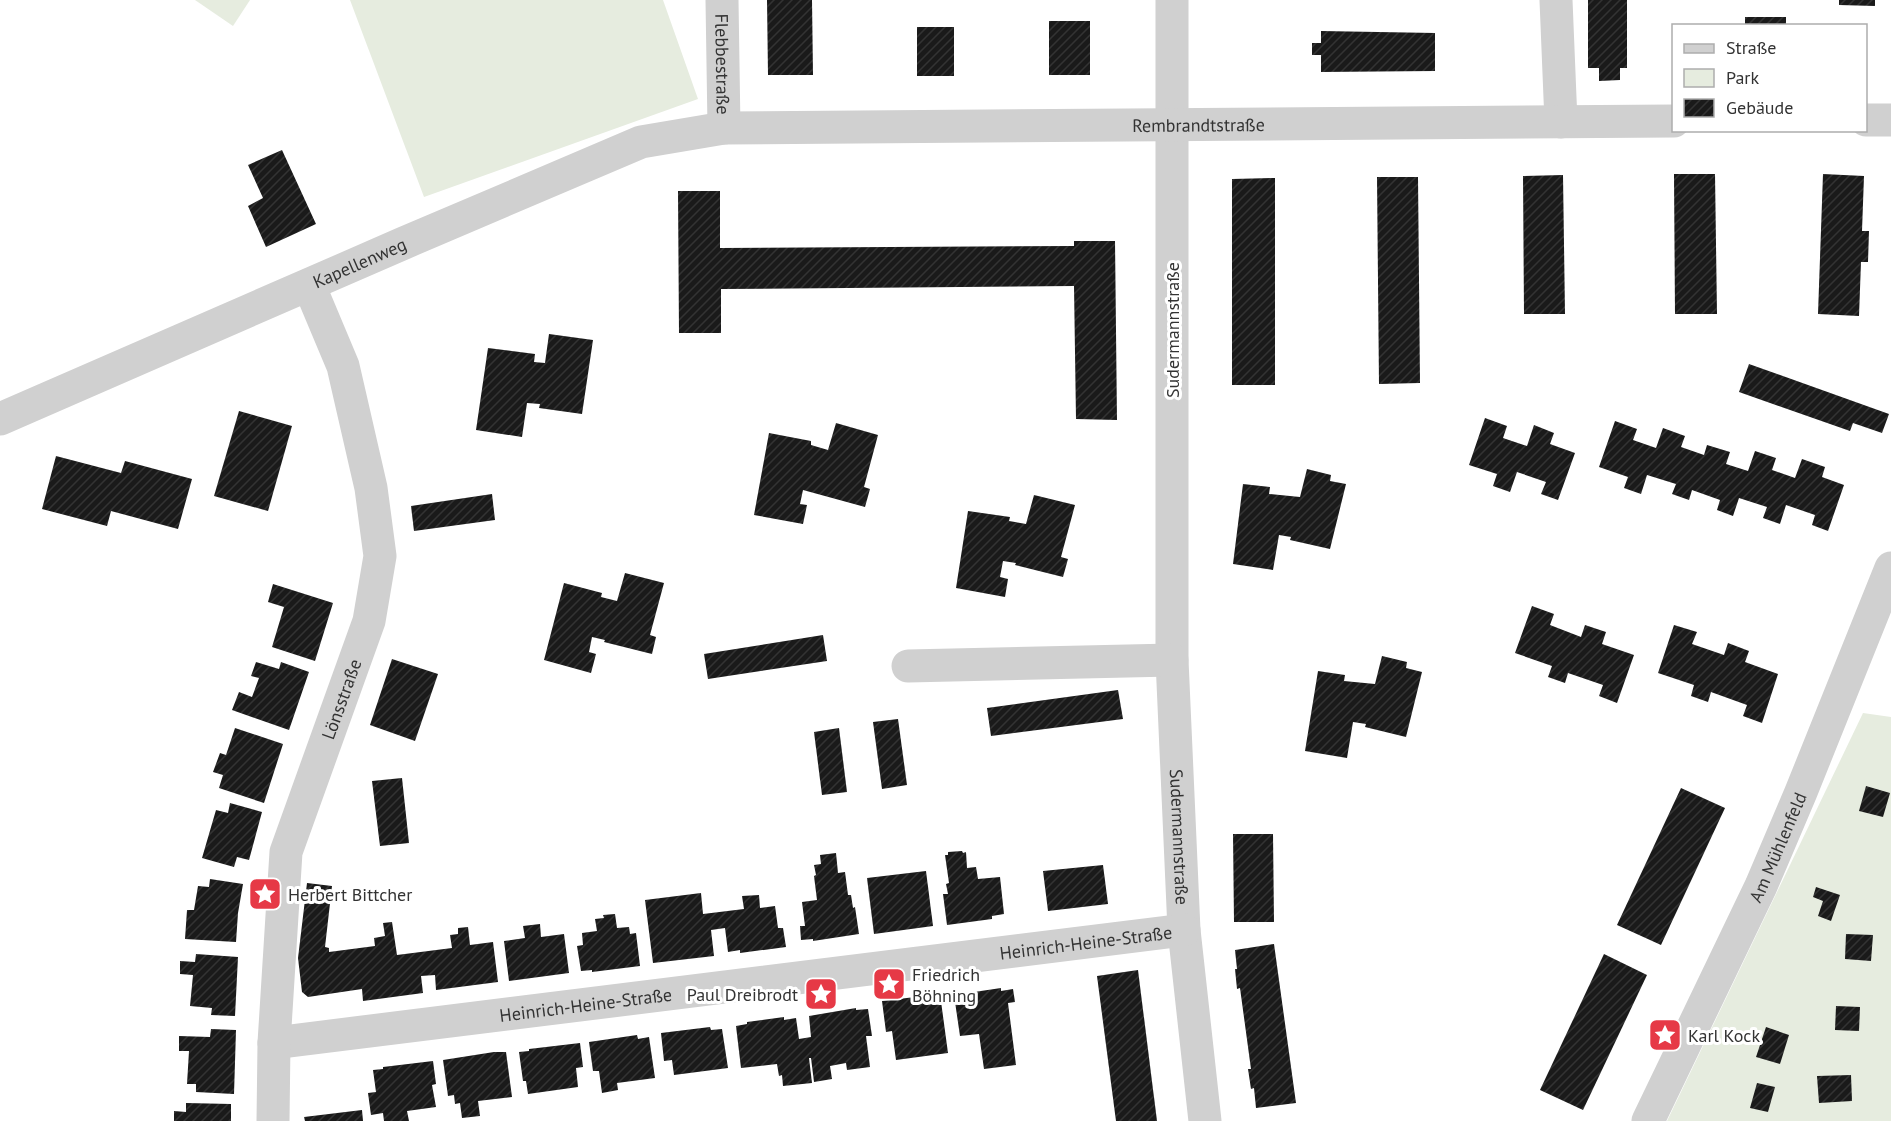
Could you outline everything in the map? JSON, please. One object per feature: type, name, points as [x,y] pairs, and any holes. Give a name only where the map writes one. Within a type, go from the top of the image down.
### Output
[{"type":"street","name":"Flebbestraße","points":[[722,0],[724,128]]},
{"type":"street","name":"Sudermannstraße","points":[[1172,0],[1172,660],[1184,930],[1205,1121]]},
{"type":"street","points":[[1556,0],[1561,122]]},
{"type":"street","points":[[1867,120],[1891,120]]},
{"type":"street","name":"Rembrandtstraße","points":[[724,128],[1672,121]]},
{"type":"street","name":"Kapellenweg","points":[[0,419],[641,142],[724,128]]},
{"type":"street","name":"Lönsstraße","points":[[273,1121],[274,1043],[286,852],[369,621],[381,556],[370,488],[343,366],[309,285]]},
{"type":"street","name":"Am Mühlenfeld","points":[[1648,1121],[1761,886],[1891,568]]},
{"type":"street","points":[[908,666],[1172,660]]},
{"type":"street","name":"Heinrich-Heine-Straße","points":[[274,1043],[1184,930]]},
{"type":"green space","points":[[195,0],[250,0],[233,26]]},
{"type":"green space","points":[[350,0],[663,0],[698,99],[424,197]]},
{"type":"green space","points":[[1863,713],[1891,717],[1891,1121],[1667,1121]]},
{"type":"building","points":[[767,0],[812,0],[813,75],[768,75]]},
{"type":"building","points":[[1588,0],[1627,0],[1627,68],[1620,68],[1620,80],[1599,81],[1599,68],[1588,68]]},
{"type":"building","points":[[1839,0],[1875,0],[1875,6],[1839,5]]},
{"type":"building","points":[[1745,17],[1786,17],[1786,24],[1745,24]]},
{"type":"building","points":[[1049,21],[1090,21],[1090,75],[1049,75]]},
{"type":"building","points":[[917,27],[954,27],[954,76],[917,76]]},
{"type":"building","points":[[1321,31],[1435,33],[1435,71],[1321,72],[1321,55],[1312,55],[1312,43],[1321,43]]},
{"type":"building","points":[[282,150],[316,224],[266,247],[248,206],[263,198],[248,165]]},
{"type":"building","points":[[1674,174],[1715,174],[1717,314],[1675,314]]},
{"type":"building","points":[[1823,174],[1864,176],[1862,231],[1869,231],[1868,262],[1861,262],[1859,316],[1818,314]]},
{"type":"building","points":[[1563,175],[1565,314],[1524,314],[1523,176]]},
{"type":"building","points":[[1377,177],[1418,177],[1420,383],[1379,384]]},
{"type":"building","points":[[1275,178],[1275,385],[1232,385],[1232,179]]},
{"type":"building","points":[[678,191],[720,191],[720,248],[1074,246],[1074,241],[1115,241],[1117,420],[1076,419],[1074,286],[721,289],[721,333],[679,333]]},
{"type":"building","points":[[549,334],[593,340],[582,414],[539,408],[540,404],[527,403],[522,437],[476,430],[488,348],[535,354],[534,362],[545,363]]},
{"type":"building","points":[[1749,364],[1889,414],[1882,433],[1853,423],[1850,431],[1739,392]]},
{"type":"building","points":[[239,411],[292,426],[268,511],[214,496]]},
{"type":"building","points":[[1485,418],[1507,426],[1503,438],[1527,446],[1534,425],[1554,433],[1550,444],[1575,453],[1558,500],[1541,494],[1546,482],[1517,472],[1510,492],[1493,486],[1497,474],[1469,465]]},
{"type":"building","points":[[1615,421],[1637,429],[1633,440],[1656,448],[1663,428],[1685,436],[1681,447],[1704,455],[1707,445],[1730,452],[1726,464],[1748,471],[1755,451],[1776,458],[1772,470],[1795,478],[1802,459],[1825,467],[1822,477],[1844,485],[1828,531],[1812,525],[1815,515],[1786,505],[1780,524],[1763,518],[1767,507],[1739,498],[1733,516],[1717,510],[1720,500],[1692,490],[1689,500],[1672,494],[1676,484],[1647,475],[1641,494],[1624,488],[1628,477],[1599,467]]},
{"type":"building","points":[[836,423],[878,435],[864,487],[870,489],[865,507],[803,490],[800,504],[807,505],[803,524],[754,515],[769,433],[811,441],[811,445],[828,450]]},
{"type":"building","points":[[56,456],[121,473],[125,461],[192,479],[178,529],[111,511],[107,526],[42,509]]},
{"type":"building","points":[[1307,469],[1331,475],[1330,481],[1346,484],[1330,549],[1290,540],[1291,537],[1279,535],[1273,570],[1233,564],[1243,484],[1270,487],[1269,494],[1300,497]]},
{"type":"building","points":[[492,494],[495,520],[414,531],[411,506]]},
{"type":"building","points":[[1034,495],[1075,505],[1061,557],[1068,559],[1063,577],[1003,561],[1000,577],[1008,579],[1005,597],[956,588],[968,511],[1010,517],[1009,521],[1026,524]]},
{"type":"building","points":[[625,573],[664,583],[650,635],[656,637],[652,654],[592,637],[589,652],[596,654],[591,673],[544,660],[564,583],[602,593],[601,597],[617,601]]},
{"type":"building","points":[[273,584],[333,603],[315,661],[272,647],[284,607],[268,602]]},
{"type":"building","points":[[1532,606],[1554,614],[1550,625],[1581,637],[1585,625],[1606,632],[1602,644],[1634,655],[1617,703],[1599,696],[1603,685],[1568,673],[1565,683],[1548,677],[1552,666],[1515,653]]},
{"type":"building","points":[[1674,625],[1697,632],[1692,644],[1724,655],[1728,643],[1749,651],[1745,662],[1778,674],[1762,723],[1743,716],[1747,705],[1711,692],[1708,702],[1691,696],[1694,685],[1658,673]]},
{"type":"building","points":[[823,635],[827,661],[708,679],[704,654]]},
{"type":"building","points":[[1382,656],[1407,662],[1406,668],[1422,672],[1406,737],[1353,722],[1347,758],[1305,751],[1318,671],[1345,675],[1344,681],[1375,684]]},
{"type":"building","points":[[392,659],[438,674],[415,741],[370,725]]},
{"type":"building","points":[[256,662],[279,669],[281,662],[309,672],[289,730],[232,710],[239,692],[252,697],[259,678],[251,676]]},
{"type":"building","points":[[1118,690],[1123,719],[991,736],[987,708]]},
{"type":"building","points":[[898,719],[907,785],[882,789],[873,722]]},
{"type":"building","points":[[235,728],[283,744],[264,803],[219,788],[223,775],[213,772],[220,753],[226,755]]},
{"type":"building","points":[[839,728],[847,792],[822,795],[814,732]]},
{"type":"building","points":[[402,778],[409,843],[380,846],[372,781]]},
{"type":"building","points":[[1866,786],[1890,793],[1883,817],[1859,811]]},
{"type":"building","points":[[1681,788],[1725,808],[1661,945],[1617,925]]},
{"type":"building","points":[[230,803],[262,812],[249,860],[237,857],[234,867],[202,858],[216,810],[228,813]]},
{"type":"building","points":[[1233,834],[1273,834],[1274,922],[1234,922]]},
{"type":"building","points":[[948,852],[966,852],[967,868],[976,867],[978,879],[1000,877],[1004,914],[992,916],[992,919],[947,925],[943,894],[948,894],[946,884],[949,883],[945,855],[948,855]]},
{"type":"building","points":[[836,853],[838,873],[845,872],[848,895],[851,895],[853,908],[855,907],[859,934],[813,941],[813,939],[801,940],[800,926],[805,926],[802,902],[817,900],[814,865],[821,864],[820,855]]},
{"type":"building","points":[[1103,865],[1108,904],[1048,911],[1043,871]]},
{"type":"building","points":[[926,871],[933,926],[874,934],[867,878]]},
{"type":"building","points":[[210,879],[243,884],[236,942],[185,939],[187,910],[194,910],[198,886],[209,887]]},
{"type":"building","points":[[307,883],[332,886],[325,947],[329,948],[329,952],[375,946],[374,938],[385,936],[383,923],[392,922],[397,955],[452,948],[450,935],[458,934],[458,928],[468,927],[470,945],[493,942],[498,982],[436,990],[435,975],[421,976],[423,993],[363,1001],[362,989],[308,997],[302,992],[298,958]]},
{"type":"building","points":[[1816,887],[1840,895],[1831,921],[1818,916],[1823,901],[1813,897]]},
{"type":"building","points":[[701,893],[703,914],[744,909],[742,896],[759,895],[760,908],[775,906],[778,928],[783,928],[786,947],[740,953],[740,950],[728,952],[725,928],[711,930],[714,956],[653,963],[645,900]]},
{"type":"building","points":[[615,914],[617,928],[629,927],[630,934],[636,933],[640,966],[592,972],[592,970],[581,971],[577,946],[583,945],[582,933],[597,931],[595,919],[604,918],[603,915]]},
{"type":"building","points":[[540,924],[541,937],[564,934],[569,973],[509,981],[504,941],[525,938],[523,926]]},
{"type":"building","points":[[1846,934],[1873,935],[1871,961],[1845,959]]},
{"type":"building","points":[[1274,944],[1296,1103],[1256,1108],[1254,1088],[1251,1089],[1248,1069],[1251,1069],[1240,988],[1237,989],[1235,950]]},
{"type":"building","points":[[196,954],[238,957],[235,1016],[211,1015],[212,1008],[190,1006],[193,975],[180,974],[180,961],[195,962]]},
{"type":"building","points":[[1604,954],[1647,975],[1583,1110],[1540,1090]]},
{"type":"building","points":[[1138,970],[1157,1121],[1116,1121],[1097,976]]},
{"type":"building","points":[[1001,988],[1001,991],[1013,989],[1015,1002],[1008,1003],[1016,1065],[984,1069],[979,1034],[960,1036],[954,995]]},
{"type":"building","points":[[940,994],[948,1053],[896,1060],[892,1031],[886,1032],[882,1001]]},
{"type":"building","points":[[1836,1006],[1860,1007],[1859,1031],[1835,1030]]},
{"type":"building","points":[[856,1008],[856,1010],[868,1009],[872,1036],[866,1036],[870,1067],[847,1070],[846,1063],[830,1066],[832,1079],[814,1082],[811,1058],[809,1058],[812,1083],[783,1086],[782,1075],[779,1076],[777,1064],[741,1068],[736,1026],[747,1024],[747,1022],[784,1017],[784,1020],[796,1018],[799,1039],[811,1037],[809,1016]]},
{"type":"building","points":[[710,1027],[711,1030],[722,1029],[728,1068],[674,1075],[672,1060],[664,1061],[661,1033]]},
{"type":"building","points":[[1766,1027],[1789,1035],[1780,1064],[1756,1057]]},
{"type":"building","points":[[211,1029],[236,1030],[234,1094],[196,1092],[196,1084],[187,1084],[189,1051],[179,1051],[179,1036],[210,1037]]},
{"type":"building","points":[[637,1035],[638,1039],[649,1037],[655,1078],[617,1083],[618,1090],[602,1093],[599,1071],[593,1071],[589,1042]]},
{"type":"building","points":[[580,1043],[583,1067],[576,1068],[578,1087],[528,1094],[526,1081],[523,1081],[519,1052]]},
{"type":"building","points":[[506,1052],[512,1097],[478,1101],[480,1116],[462,1118],[460,1103],[455,1104],[454,1095],[448,1096],[443,1060]]},
{"type":"building","points":[[433,1061],[436,1084],[432,1085],[436,1107],[407,1111],[409,1121],[384,1121],[383,1113],[371,1115],[368,1093],[376,1092],[373,1070]]},
{"type":"building","points":[[1851,1075],[1852,1101],[1819,1103],[1817,1076]]},
{"type":"building","points":[[1757,1083],[1775,1087],[1768,1112],[1750,1108]]},
{"type":"building","points":[[186,1103],[231,1104],[231,1121],[174,1121],[174,1111],[186,1112]]},
{"type":"building","points":[[362,1110],[363,1121],[305,1121],[304,1117]]},
{"type":"place","name":"Herbert Bittcher","points":[[265,894]]},
{"type":"place","name":"Friedrich Böhning","points":[[889,984]]},
{"type":"place","name":"Paul Dreibrodt","points":[[821,994]]},
{"type":"place","name":"Karl Kock","points":[[1665,1035]]}]
